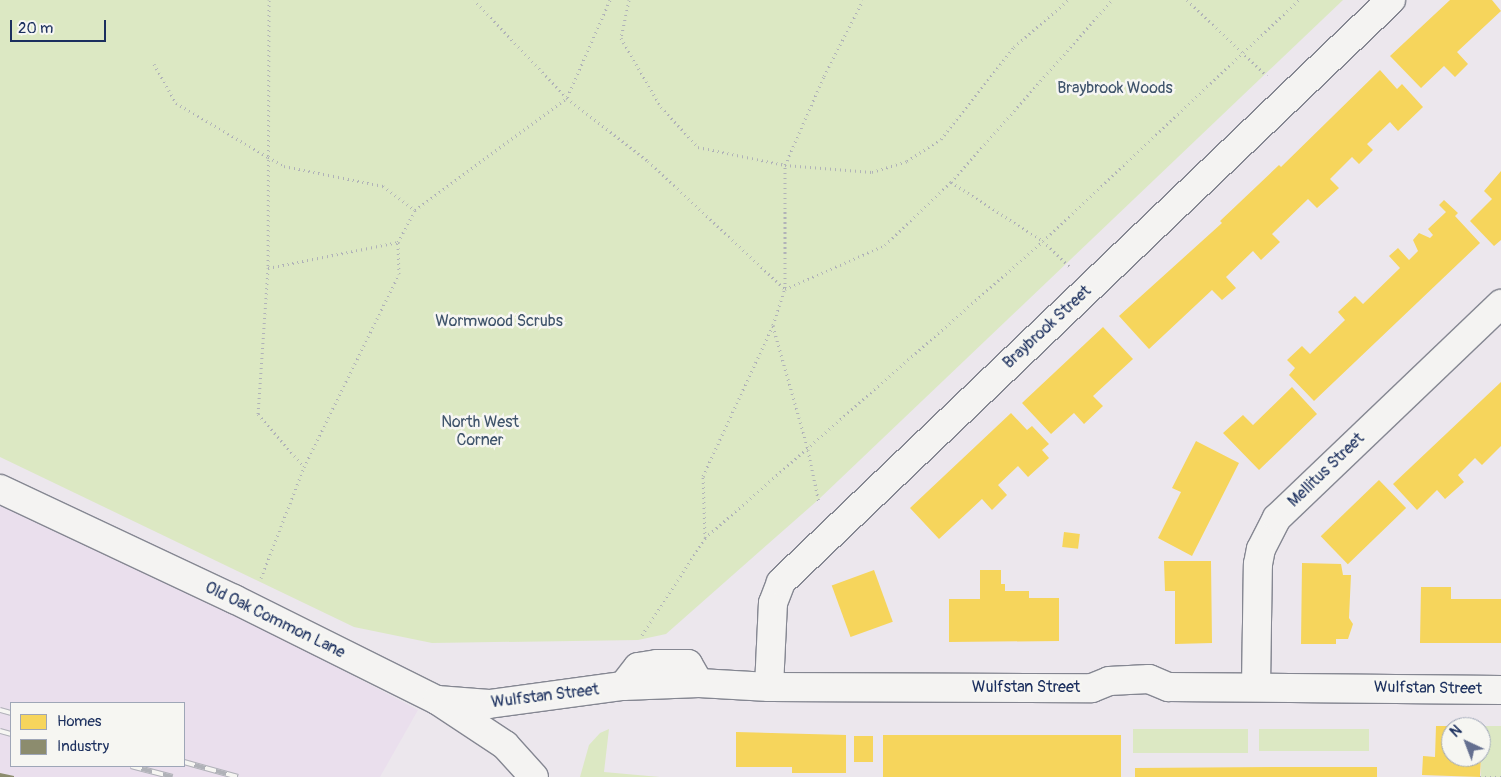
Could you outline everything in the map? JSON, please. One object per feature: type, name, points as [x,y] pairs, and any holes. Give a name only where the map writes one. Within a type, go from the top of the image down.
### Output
[{"type":"street","name":"Braybrook Street","points":[[769,687],[773,603],[781,582],[1391,0]]},
{"type":"street","name":"Mellitus Street","points":[[1256,686],[1258,564],[1261,549],[1277,518],[1501,304]]},
{"type":"street","name":"Old Oak Common Lane","points":[[0,489],[247,605],[437,700],[505,745],[534,777]]},
{"type":"street","name":"Wulfstan Street","points":[[437,700],[489,704],[623,686],[638,667],[658,664],[688,664],[699,683]]},
{"type":"street","name":"Wulfstan Street","points":[[699,683],[769,687],[1092,688],[1109,681],[1149,679],[1168,687],[1256,686],[1501,690]]},
{"type":"street","name":"Wulfstan Street","points":[[623,686],[644,705],[688,702],[699,683]]},
{"type":"path","points":[[269,0],[268,268],[258,414],[304,467]]},
{"type":"path","points":[[474,0],[567,98],[648,161],[785,289]]},
{"type":"path","points":[[247,605],[260,582],[304,467],[399,274],[398,242],[414,210],[567,98],[610,0]]},
{"type":"path","points":[[629,0],[621,38],[661,107],[698,147],[785,165],[872,172],[907,162],[941,139],[1014,47],[1068,0]]},
{"type":"path","points":[[705,538],[703,476],[773,325],[785,289],[788,264],[785,165],[824,76],[863,0]]},
{"type":"path","points":[[785,289],[885,245],[951,182],[1112,0]]},
{"type":"path","points":[[1187,0],[1265,74]]},
{"type":"path","points":[[638,640],[705,538],[808,450],[1043,241],[1299,0]]},
{"type":"path","points":[[154,64],[176,103],[284,166],[383,186],[414,210]]},
{"type":"path","points":[[951,182],[1043,241],[1065,262]]},
{"type":"path","points":[[268,268],[398,242]]},
{"type":"path","points":[[773,325],[808,450],[818,500]]},
{"type":"path","points":[[1480,777],[1501,777]]},
{"type":"shaded area","points":[[0,499],[195,592],[418,710],[380,777],[0,777]]},
{"type":"green space","name":"Wormwood Scrubs","points":[[0,0],[1343,0],[818,500],[666,634],[638,640],[432,643],[354,627],[0,457]]},
{"type":"green space","points":[[1491,726],[1501,726],[1501,777],[1481,777],[1481,767],[1491,767]]},
{"type":"green space","points":[[609,729],[604,772],[660,777],[580,777],[589,745],[600,733]]},
{"type":"green space","points":[[1133,729],[1248,729],[1248,753],[1133,753]]},
{"type":"green space","points":[[1259,729],[1369,729],[1369,751],[1259,751]]},
{"type":"building: Homes","points":[[1450,0],[1492,0],[1501,11],[1457,52],[1468,64],[1455,77],[1444,66],[1421,88],[1390,56]]},
{"type":"building: Homes","points":[[1380,70],[1397,89],[1402,84],[1423,107],[1398,131],[1390,122],[1367,144],[1373,150],[1359,164],[1352,157],[1330,179],[1339,188],[1317,208],[1308,199],[1272,234],[1280,242],[1261,260],[1253,251],[1226,277],[1236,288],[1222,300],[1212,290],[1149,349],[1119,316],[1222,223],[1220,221],[1279,165],[1281,167]]},
{"type":"building: Homes","points":[[1501,171],[1501,240],[1494,246],[1470,221],[1492,199],[1484,191]]},
{"type":"building: Homes","points":[[1444,200],[1458,213],[1455,216],[1480,243],[1314,401],[1289,375],[1295,368],[1287,360],[1302,346],[1310,354],[1345,320],[1338,312],[1355,296],[1363,304],[1400,268],[1389,256],[1398,248],[1409,260],[1418,251],[1413,240],[1419,233],[1430,238],[1433,235],[1428,229],[1446,212],[1439,205]]},
{"type":"building: Homes","points":[[1103,327],[1133,359],[1093,396],[1103,406],[1084,424],[1074,413],[1051,434],[1022,403]]},
{"type":"building: Homes","points":[[1501,382],[1501,446],[1482,465],[1475,458],[1458,475],[1464,482],[1445,499],[1437,490],[1417,510],[1393,484]]},
{"type":"building: Homes","points":[[1292,387],[1317,414],[1259,470],[1223,433],[1243,415],[1253,425]]},
{"type":"building: Homes","points":[[1011,413],[1027,430],[1032,426],[1049,444],[1042,450],[1049,458],[1028,477],[1018,466],[998,485],[1007,495],[992,510],[982,499],[939,539],[910,508]]},
{"type":"building: Homes","points":[[1196,441],[1239,463],[1192,556],[1158,538],[1181,492],[1172,488]]},
{"type":"building: Homes","points":[[1379,480],[1406,508],[1348,564],[1321,536]]},
{"type":"building: Homes","points":[[1064,532],[1080,534],[1078,549],[1062,547]]},
{"type":"building: Homes","points":[[1164,561],[1211,561],[1212,643],[1175,644],[1175,591],[1165,591]]},
{"type":"building: Homes","points":[[1302,563],[1341,564],[1343,575],[1351,575],[1349,618],[1353,624],[1348,639],[1336,639],[1336,644],[1301,644]]},
{"type":"building: Homes","points":[[874,570],[893,622],[851,637],[832,585]]},
{"type":"building: Homes","points":[[980,570],[1001,570],[1001,584],[1005,584],[1005,591],[1029,591],[1029,598],[1059,598],[1059,641],[949,642],[949,599],[980,599]]},
{"type":"building: Homes","points":[[1421,587],[1451,587],[1451,599],[1501,599],[1501,643],[1420,643]]},
{"type":"building: Homes","points":[[1436,726],[1441,726],[1441,767],[1480,767],[1480,777],[1422,775],[1423,756],[1435,757]]},
{"type":"building: Homes","points":[[736,732],[846,735],[846,773],[792,773],[792,767],[736,767]]},
{"type":"building: Homes","points":[[883,735],[1121,735],[1121,777],[883,777]]},
{"type":"building: Homes","points":[[854,736],[873,736],[873,762],[854,762]]},
{"type":"building: Homes","points":[[1377,767],[1377,777],[1135,777],[1135,768]]},
{"type":"building: Industry","points":[[0,773],[14,776],[14,777],[0,777]]},
{"type":"railway","points":[[0,710],[10,713]]},
{"type":"railway","points":[[0,731],[10,734]]},
{"type":"railway","points":[[185,762],[238,777]]},
{"type":"railway","points":[[135,767],[173,777]]},
{"type":"park label","name":"Braybrook Woods","points":[[1115,88]]},
{"type":"park label","name":"North West Corner","points":[[480,431]]}]
